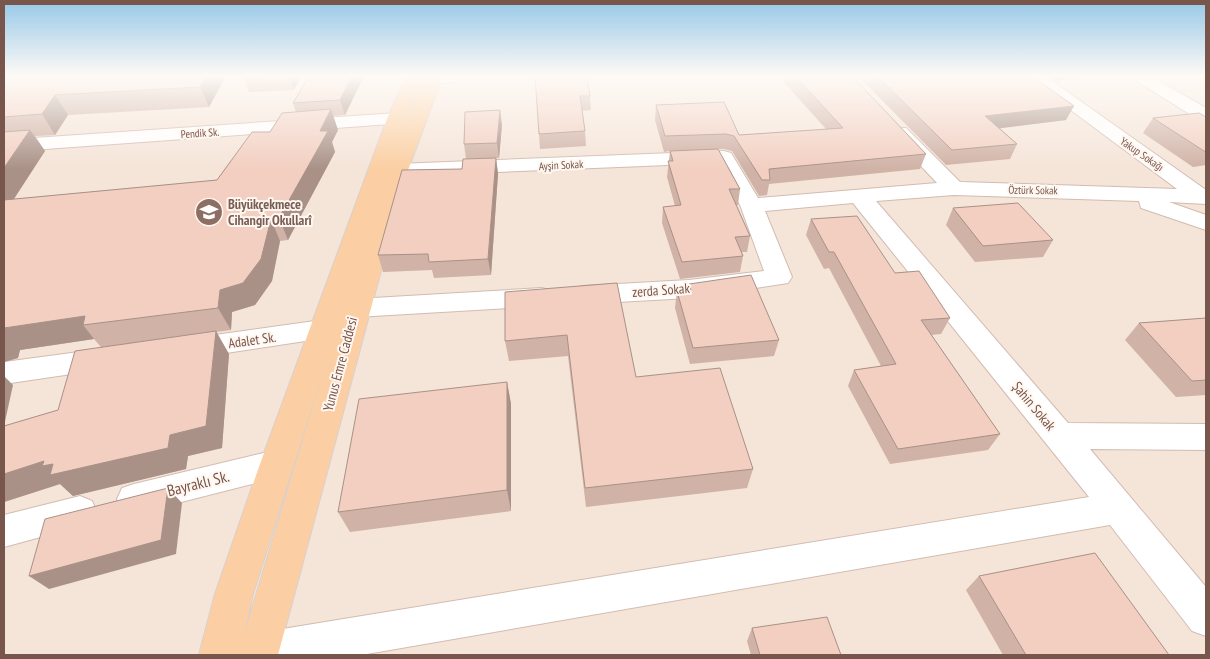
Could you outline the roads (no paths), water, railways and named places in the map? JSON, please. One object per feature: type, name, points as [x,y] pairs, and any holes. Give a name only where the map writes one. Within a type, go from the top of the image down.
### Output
[{"type":"main road","points":[[218,655],[234,594],[322,330],[397,120],[408,107]]},
{"type":"main road","name":"Yunus Emre Caddesi","points":[[258,654],[397,170],[422,107]]},
{"type":"street","name":"Yakup Sokağı","points":[[1077,107],[1204,196]]},
{"type":"street","points":[[1190,107],[1206,116]]},
{"type":"street","points":[[886,118],[954,188]]},
{"type":"street","name":"Pendik Sk.","points":[[4,146],[397,120]]},
{"type":"street","name":"Ayşin Sokak","points":[[397,170],[724,157],[751,205]]},
{"type":"street","name":"Öztürk Sokak","points":[[860,197],[954,188],[1204,196]]},
{"type":"street","points":[[1117,192],[1206,223]]},
{"type":"street","points":[[751,205],[860,197]]},
{"type":"street","name":"Şahin Sokak","points":[[860,197],[1060,436],[1116,508],[1206,617]]},
{"type":"street","name":"zerda Sokak","points":[[356,308],[689,289],[779,277],[751,205]]},
{"type":"street","name":"Adalet Sk.","points":[[4,374],[322,330]]},
{"type":"street","points":[[1060,436],[1206,437]]},
{"type":"street","name":"Bayraklı Sk.","points":[[4,531],[276,464]]},
{"type":"street","points":[[258,654],[1116,508]]},
{"type":"place","name":"Büyükçekmece Cihangir Okullarî","points":[[209,212]]}]
